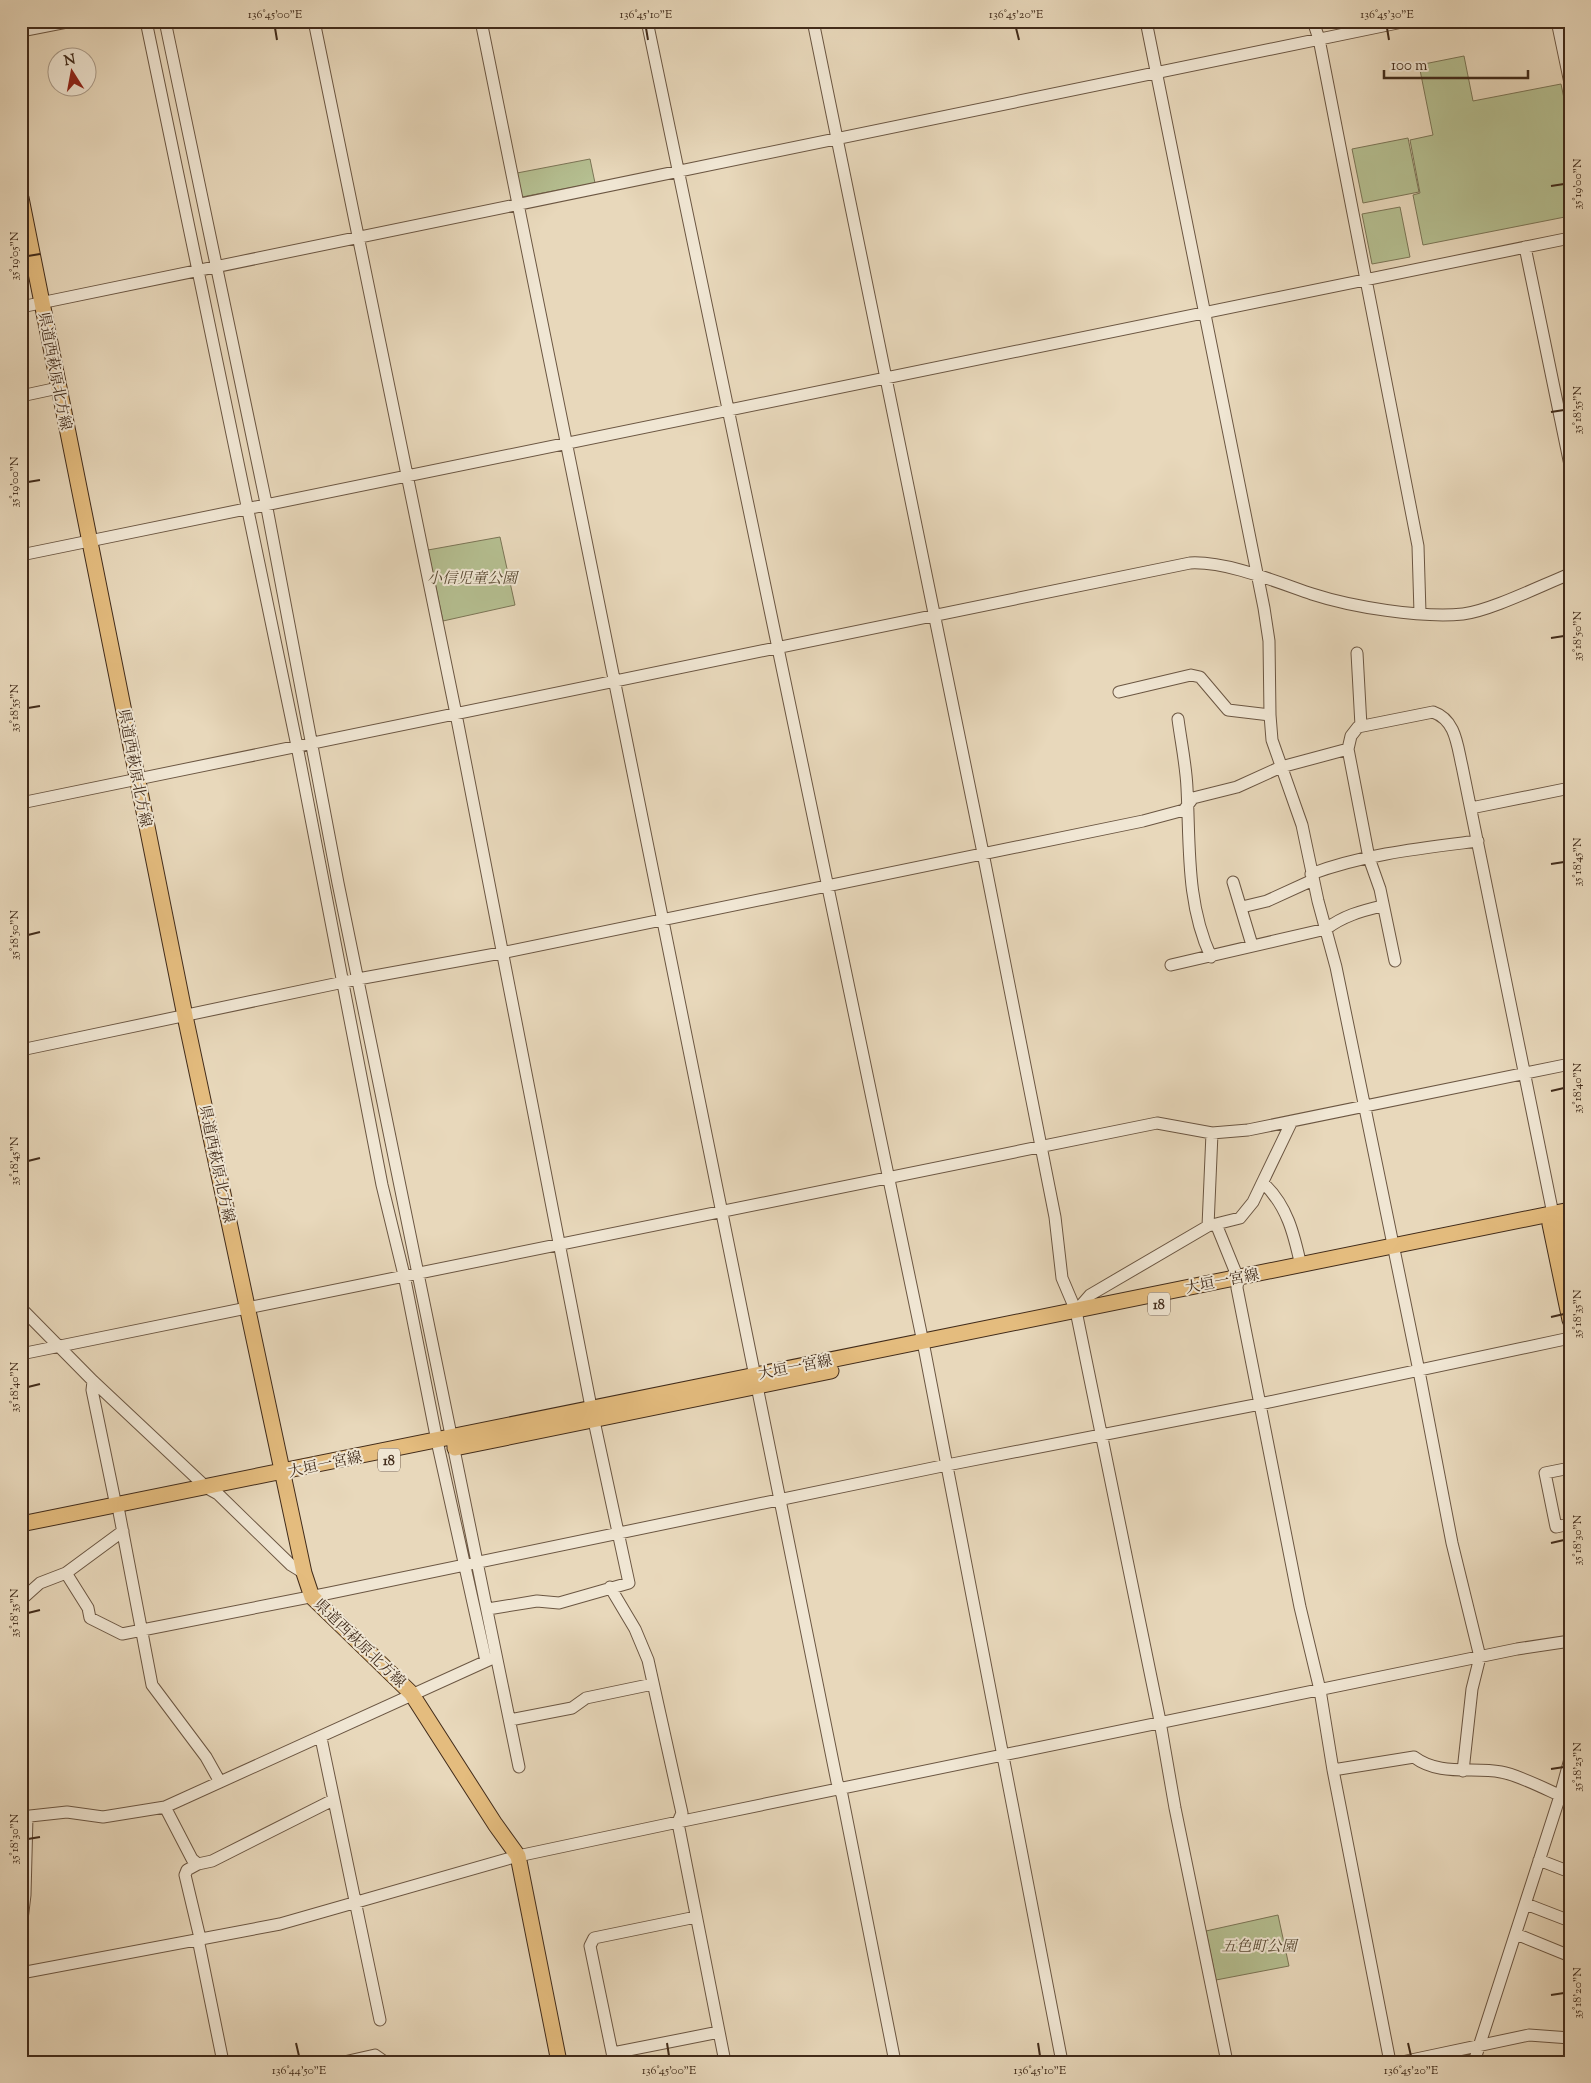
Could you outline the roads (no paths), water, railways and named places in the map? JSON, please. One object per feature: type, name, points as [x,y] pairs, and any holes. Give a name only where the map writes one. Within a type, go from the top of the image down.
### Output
[{"type":"main road","name":"県道西萩原北方線","points":[[21,198],[88,540],[185,1016],[304,1573],[312,1597],[370,1651],[413,1696],[495,1824],[518,1856],[559,2062]]},
{"type":"main road","name":"大垣一宮線","points":[[21,1524],[213,1491],[1395,1250],[1561,1218]]},
{"type":"main road","points":[[1561,1218],[1570,1259]]},
{"type":"main road","points":[[1561,1218],[1570,1320]]},
{"type":"main road","name":"大垣一宮線","points":[[1238,1283],[1301,1266],[1395,1250]]},
{"type":"main road","name":"大垣一宮線","points":[[21,1532],[117,1509]]},
{"type":"street","points":[[21,31],[72,21]]},
{"type":"street","points":[[146,21],[297,746],[382,1185],[446,1444],[478,1563],[519,1767]]},
{"type":"street","points":[[165,21],[266,503],[358,979],[418,1273],[465,1565],[486,1661]]},
{"type":"street","points":[[314,21],[456,714],[501,953],[561,1245],[592,1413],[629,1583],[559,1603],[537,1601],[488,1610]]},
{"type":"street","points":[[481,21],[568,442],[661,920],[839,1790],[842,1795],[895,2062]]},
{"type":"street","points":[[647,21],[924,1347],[1062,2062]]},
{"type":"street","points":[[813,21],[983,853],[1055,1217],[1062,1278],[1077,1315],[1161,1723],[1175,1808],[1226,2062]]},
{"type":"street","points":[[1146,21],[1258,576],[1269,642],[1272,740],[1302,825],[1312,877],[1336,967],[1395,1250],[1452,1543],[1480,1657],[1472,1689],[1463,1771]]},
{"type":"street","points":[[1313,21],[1319,39],[1418,546],[1420,613]]},
{"type":"street","points":[[21,307],[1407,21]]},
{"type":"street","points":[[1557,21],[1570,84]]},
{"type":"street","points":[[21,555],[248,509],[266,503],[1570,238]]},
{"type":"street","points":[[1525,247],[1570,462]]},
{"type":"street","points":[[21,396],[58,388]]},
{"type":"street","points":[[21,803],[1190,563],[1203,562],[1258,576],[1350,604],[1420,613],[1464,614],[1570,574]]},
{"type":"street","points":[[1357,653],[1362,726]]},
{"type":"street","points":[[1119,692],[1191,675],[1200,677],[1228,710],[1270,715]]},
{"type":"street","points":[[1395,961],[1382,906],[1380,888],[1369,858],[1348,749],[1351,736],[1358,727],[1434,712],[1444,715],[1452,725],[1478,841],[1523,1073],[1561,1218]]},
{"type":"street","points":[[1178,720],[1188,805],[1190,880],[1194,911],[1211,957]]},
{"type":"street","points":[[21,1050],[358,979],[501,953],[1144,821],[1184,810],[1193,798],[1238,787],[1281,767],[1348,749]]},
{"type":"street","points":[[1471,808],[1570,788]]},
{"type":"street","points":[[1242,907],[1267,901],[1332,866],[1369,858],[1478,841]]},
{"type":"street","points":[[1233,882],[1235,896],[1242,907],[1252,945]]},
{"type":"street","points":[[1170,965],[1326,929],[1337,921],[1357,912],[1382,906]]},
{"type":"street","points":[[21,1354],[888,1178],[1040,1145],[1157,1123],[1212,1133],[1248,1130],[1570,1064]]},
{"type":"street","points":[[1077,1315],[1090,1295],[1212,1225],[1240,1218],[1253,1202],[1292,1121]]},
{"type":"street","points":[[1212,1133],[1212,1225],[1238,1283],[1300,1607],[1320,1690],[1333,1770],[1390,2062]]},
{"type":"street","points":[[1263,1183],[1274,1193],[1285,1210],[1295,1237],[1301,1266]]},
{"type":"street","points":[[21,1308],[94,1381],[291,1565],[304,1573]]},
{"type":"street","points":[[66,1573],[88,1608],[90,1618],[122,1634],[478,1563],[947,1465],[1260,1404],[1570,1338]]},
{"type":"street","points":[[94,1381],[92,1390],[123,1531],[152,1685],[206,1757],[220,1782]]},
{"type":"street","points":[[1570,1468],[1545,1473],[1556,1527],[1570,1524]]},
{"type":"street","points":[[21,1600],[40,1583],[66,1573],[123,1531]]},
{"type":"street","points":[[610,1587],[644,1646],[682,1813],[678,1822],[725,2062]]},
{"type":"street","points":[[21,1973],[280,1924],[518,1856],[1480,1657],[1570,1641]]},
{"type":"street","points":[[21,1928],[26,1895],[24,1816],[67,1812],[102,1817],[165,1807],[321,1738],[498,1656]]},
{"type":"street","points":[[510,1720],[572,1708],[586,1698],[653,1684]]},
{"type":"street","points":[[321,1738],[380,2020]]},
{"type":"street","points":[[1333,1770],[1414,1757],[1423,1764],[1463,1771],[1502,1772],[1565,1798]]},
{"type":"street","points":[[1474,2062],[1539,1860],[1565,1798],[1570,1759]]},
{"type":"street","points":[[223,2062],[185,1875],[187,1870],[198,1864],[212,1861],[333,1800]]},
{"type":"street","points":[[165,1807],[192,1859],[198,1864]]},
{"type":"street","points":[[1539,1860],[1570,1872]]},
{"type":"street","points":[[1526,1904],[1570,1921]]},
{"type":"street","points":[[696,1917],[594,1938],[590,1946],[614,2057],[719,2032]]},
{"type":"street","points":[[1516,1934],[1570,1956]]},
{"type":"street","points":[[1402,2062],[1529,2035],[1570,2038]]},
{"type":"street","points":[[344,2062],[375,2055],[385,2062]]},
{"type":"park label","name":"小信児童公園","points":[[472,578]]},
{"type":"park label","name":"五色町公園","points":[[1259,1946]]}]
